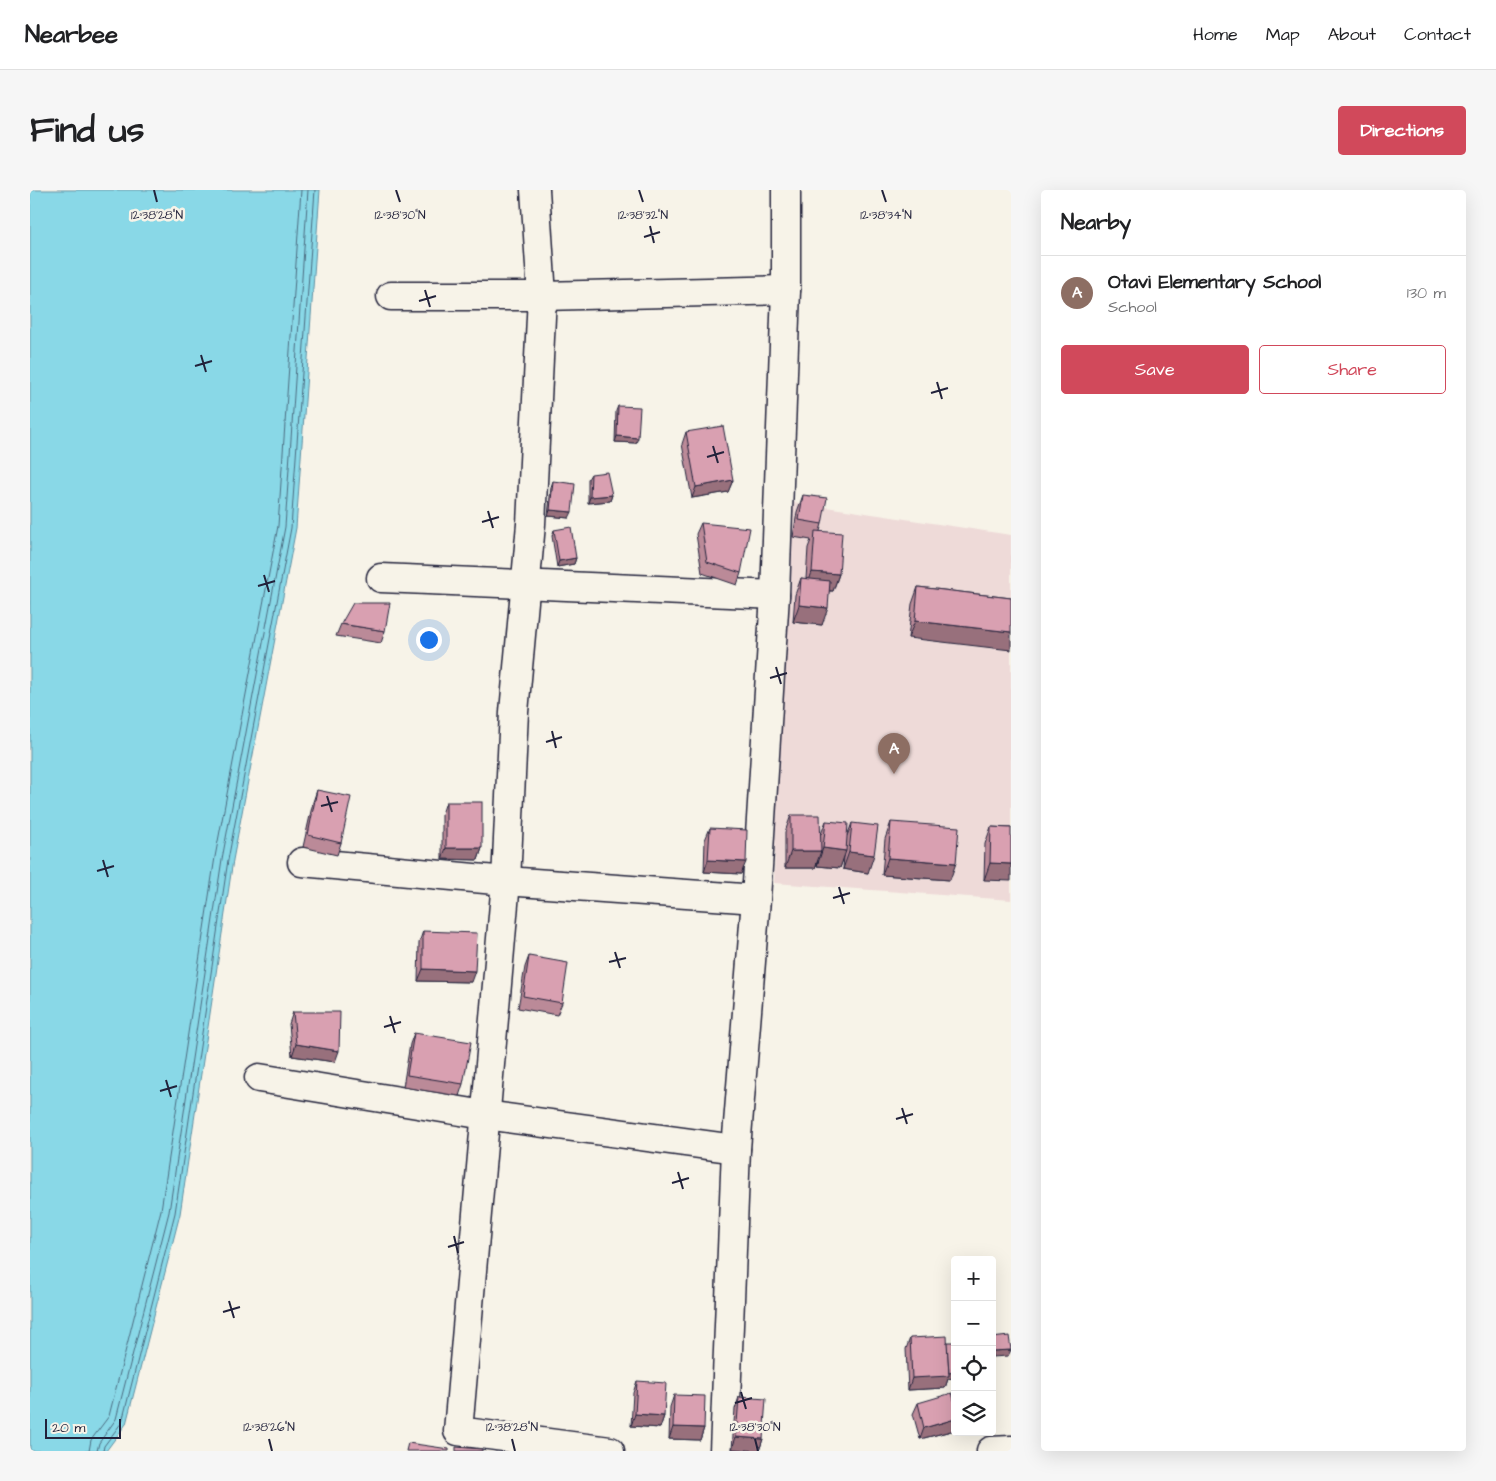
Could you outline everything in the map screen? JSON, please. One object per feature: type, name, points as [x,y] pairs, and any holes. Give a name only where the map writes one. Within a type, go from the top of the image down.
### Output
[{"type":"street","points":[[535,190],[542,296],[526,586],[514,712],[506,881],[458,1432],[610,1451]]},
{"type":"street","points":[[724,1451],[736,1150],[756,899],[758,839],[775,595],[786,290],[786,190]]},
{"type":"street","points":[[391,296],[542,296],[786,290]]},
{"type":"street","points":[[381,578],[526,586],[775,595]]},
{"type":"street","points":[[302,862],[506,881],[756,899]]},
{"type":"street","points":[[259,1078],[485,1116],[736,1150]]},
{"type":"street","points":[[990,1451],[1011,1450]]},
{"type":"shaded area","points":[[786,501],[1011,535],[1011,900],[774,883]]},
{"type":"water","points":[[30,190],[320,190],[296,528],[233,860],[180,1214],[126,1424],[106,1451],[30,1451]]},
{"type":"building","points":[[618,406],[640,407],[638,438],[617,436]]},
{"type":"building","points":[[723,426],[733,480],[696,487],[686,432]]},
{"type":"building","points":[[607,472],[612,495],[590,497],[591,474]]},
{"type":"building","points":[[553,481],[575,484],[572,512],[550,510]]},
{"type":"building","points":[[803,495],[827,498],[822,524],[799,520]]},
{"type":"building","points":[[701,523],[750,528],[741,573],[707,562]]},
{"type":"building","points":[[571,527],[576,558],[559,561],[554,530]]},
{"type":"building","points":[[815,531],[842,533],[839,574],[812,572]]},
{"type":"building","points":[[801,578],[830,581],[828,608],[799,605]]},
{"type":"building","points":[[918,587],[1011,598],[1011,632],[915,621]]},
{"type":"building","points":[[353,603],[390,603],[385,631],[341,624]]},
{"type":"building","points":[[317,790],[351,797],[341,843],[308,835]]},
{"type":"building","points":[[446,802],[482,802],[482,848],[446,848]]},
{"type":"building","points":[[791,815],[820,815],[821,851],[791,851]]},
{"type":"building","points":[[826,821],[848,823],[846,851],[823,848]]},
{"type":"building","points":[[891,822],[959,827],[956,863],[888,858]]},
{"type":"building","points":[[852,823],[878,826],[874,855],[849,852]]},
{"type":"building","points":[[991,827],[1011,828],[1011,864],[990,863]]},
{"type":"building","points":[[710,828],[747,830],[746,862],[708,860]]},
{"type":"building","points":[[423,931],[477,933],[475,971],[423,969]]},
{"type":"building","points":[[529,956],[568,963],[562,1003],[523,996]]},
{"type":"building","points":[[293,1012],[340,1012],[339,1051],[296,1044]]},
{"type":"building","points":[[414,1033],[471,1042],[463,1084],[407,1075]]},
{"type":"building","points":[[947,1336],[949,1376],[912,1378],[910,1338]]},
{"type":"building","points":[[1009,1336],[1011,1350],[996,1351],[996,1338]]},
{"type":"building","points":[[947,1342],[951,1342],[951,1373],[949,1373]]},
{"type":"building","points":[[637,1381],[666,1383],[664,1416],[635,1414]]},
{"type":"building","points":[[951,1393],[951,1420],[924,1428],[918,1403]]},
{"type":"building","points":[[674,1395],[705,1396],[704,1428],[673,1427]]},
{"type":"building","points":[[739,1397],[766,1399],[763,1439],[736,1437]]},
{"type":"building","points":[[408,1443],[449,1449],[449,1451],[406,1451]]},
{"type":"building","points":[[456,1447],[482,1449],[482,1451],[456,1451]]},
{"type":"place","name":"Otavi Elementary School","points":[[894,774]]}]
